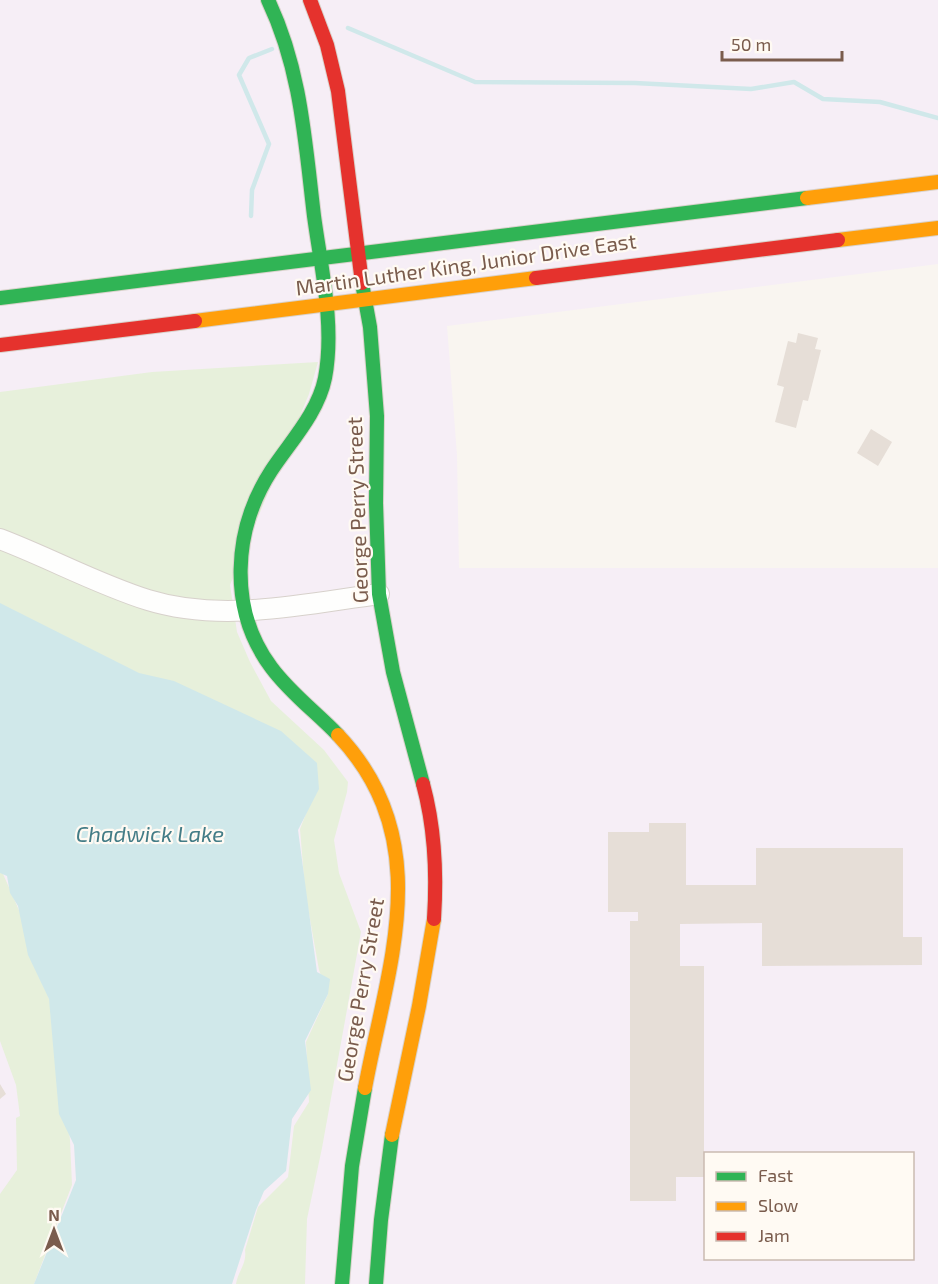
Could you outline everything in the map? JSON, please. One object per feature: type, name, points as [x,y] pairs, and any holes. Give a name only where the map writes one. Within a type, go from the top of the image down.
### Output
[{"type":"street","name":"George Perry Street","points":[[268,0],[290,58],[299,93],[325,305],[328,359],[319,398],[260,487],[251,507],[243,534],[240,569],[247,611],[258,645],[277,675],[337,734],[364,768],[374,785],[389,824],[399,869],[401,893],[399,919],[357,1131],[348,1203],[342,1284]]},
{"type":"street","name":"George Perry Street","points":[[310,0],[327,45],[338,92],[358,254],[367,300],[377,416],[376,503],[379,594],[393,672],[429,806],[436,859],[437,889],[434,917],[419,1006],[395,1116],[381,1220],[376,1284]]},
{"type":"street","name":"Martin Luther King, Junior Drive East","points":[[0,298],[938,182]]},
{"type":"street","name":"Martin Luther King, Junior Drive East","points":[[0,345],[367,300],[646,262],[938,228]]},
{"type":"street","points":[[0,539],[149,600],[208,610],[247,611],[379,594]]},
{"type":"shaded area","points":[[0,0],[938,0],[938,264],[447,326],[457,455],[459,568],[938,568],[938,1284],[0,1284]]},
{"type":"green space","points":[[318,362],[309,394],[230,585],[237,632],[271,701],[324,750],[348,782],[334,840],[339,873],[361,932],[307,1219],[305,1284],[236,1284],[244,1263],[245,1250],[258,1207],[288,1177],[294,1126],[309,1102],[306,1042],[328,994],[319,970],[305,891],[300,829],[307,811],[139,676],[0,605],[0,392],[152,372]]},
{"type":"green space","points":[[0,867],[36,949],[61,1045],[70,1140],[72,1185],[34,1284],[0,1284],[0,1194],[17,1170],[16,1118],[20,1116],[16,1085],[0,1041]]},
{"type":"water","name":"Chadwick Lake","points":[[0,603],[139,673],[174,681],[281,731],[317,763],[319,789],[298,830],[317,972],[330,979],[328,994],[305,1041],[311,1090],[292,1119],[286,1171],[264,1191],[232,1284],[34,1284],[76,1180],[74,1145],[59,1114],[49,999],[28,955],[18,906],[10,893],[7,876],[0,873]]},
{"type":"building","points":[[798,333],[818,338],[815,349],[821,350],[808,401],[803,400],[796,428],[775,422],[784,387],[777,385],[788,341],[796,343]]},
{"type":"building","points":[[871,429],[892,442],[878,466],[857,453]]},
{"type":"building","points":[[649,823],[686,823],[686,885],[756,885],[756,848],[903,848],[903,937],[922,937],[922,965],[762,966],[762,923],[680,924],[680,966],[704,966],[704,1177],[676,1177],[676,1201],[630,1201],[630,921],[638,921],[638,912],[608,912],[608,832],[649,832]]},
{"type":"building","points":[[0,1084],[6,1094],[0,1099]]},
{"type":"waterway","points":[[348,28],[475,82],[635,83],[751,89],[794,82],[823,99],[880,102],[938,118]]},
{"type":"waterway","points":[[251,216],[252,190],[269,144],[239,75],[249,58],[272,49]]},
{"type":"traffic: fast","points":[[268,0],[288,52],[300,106],[326,297],[328,358],[325,378],[316,403],[271,471],[258,494],[249,518],[243,544],[242,595],[257,644],[271,667],[295,694],[338,735]]},
{"type":"traffic: fast","points":[[0,298],[807,198]]},
{"type":"traffic: fast","points":[[362,283],[370,327],[377,416],[376,503],[379,594],[393,672],[423,784]]},
{"type":"traffic: fast","points":[[342,1284],[352,1166],[365,1088]]},
{"type":"traffic: fast","points":[[376,1284],[381,1220],[392,1135]]},
{"type":"traffic: slow","points":[[807,198],[938,182]]},
{"type":"traffic: slow","points":[[838,240],[938,228]]},
{"type":"traffic: slow","points":[[195,321],[536,278]]},
{"type":"traffic: slow","points":[[338,735],[369,776],[388,817],[397,861],[398,905],[393,950],[365,1088]]},
{"type":"traffic: slow","points":[[392,1135],[419,1006],[434,919]]},
{"type":"traffic: jam","points":[[310,0],[327,45],[338,91],[362,283]]},
{"type":"traffic: jam","points":[[536,278],[838,240]]},
{"type":"traffic: jam","points":[[0,345],[195,321]]},
{"type":"traffic: jam","points":[[423,784],[434,851],[434,919]]}]
